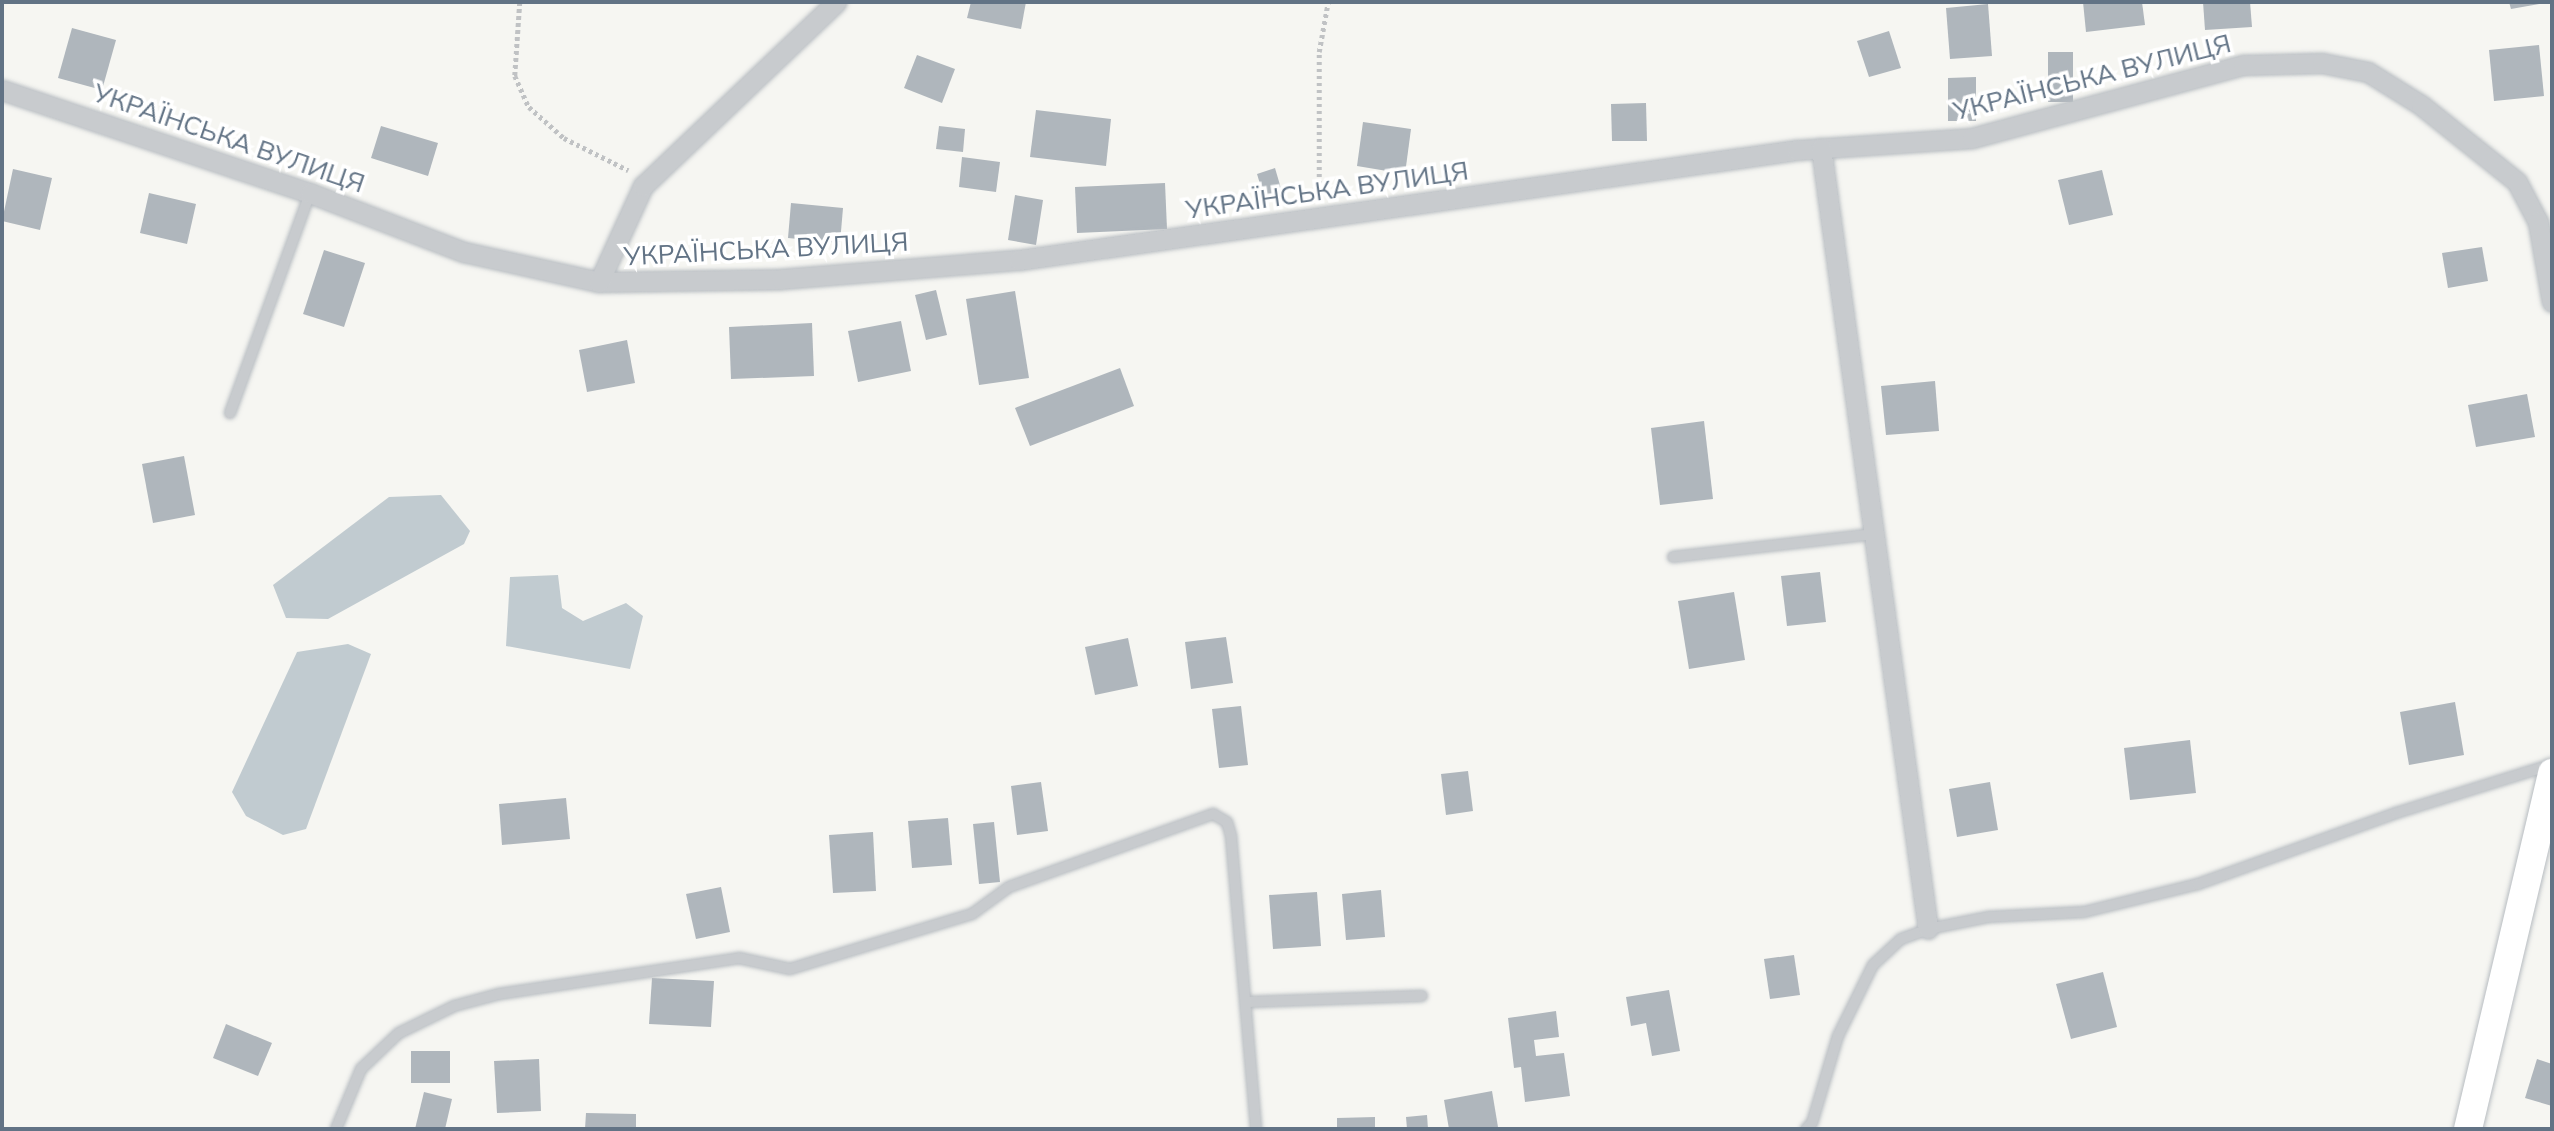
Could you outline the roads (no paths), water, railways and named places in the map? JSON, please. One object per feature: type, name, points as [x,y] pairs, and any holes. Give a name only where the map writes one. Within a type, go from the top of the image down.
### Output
[{"type":"street","points":[[599,282],[643,186],[836,2]]},
{"type":"street","name":"УКРАЇНСЬКА ВУЛИЦЯ","points":[[2,90],[310,193],[464,252],[599,282],[781,279],[1019,260],[1821,148],[1972,138],[2244,65],[2322,63],[2368,72],[2421,105],[2517,182],[2538,222],[2552,302]]},
{"type":"street","points":[[1821,148],[1928,929]]},
{"type":"street","points":[[2468,1129],[2552,773]]},
{"type":"lane","points":[[229,413],[310,193]]},
{"type":"lane","points":[[1674,557],[1874,534]]},
{"type":"lane","points":[[1807,1129],[1838,1036],[1873,965],[1901,939],[1928,929],[1989,917],[2084,912],[2198,884],[2396,813],[2552,765]]},
{"type":"lane","points":[[336,1129],[361,1069],[399,1033],[454,1006],[525,989],[739,958],[790,969],[972,914],[1009,887],[1213,814],[1227,822],[1231,836],[1256,1129]]},
{"type":"lane","points":[[1246,1002],[1422,996]]}]
